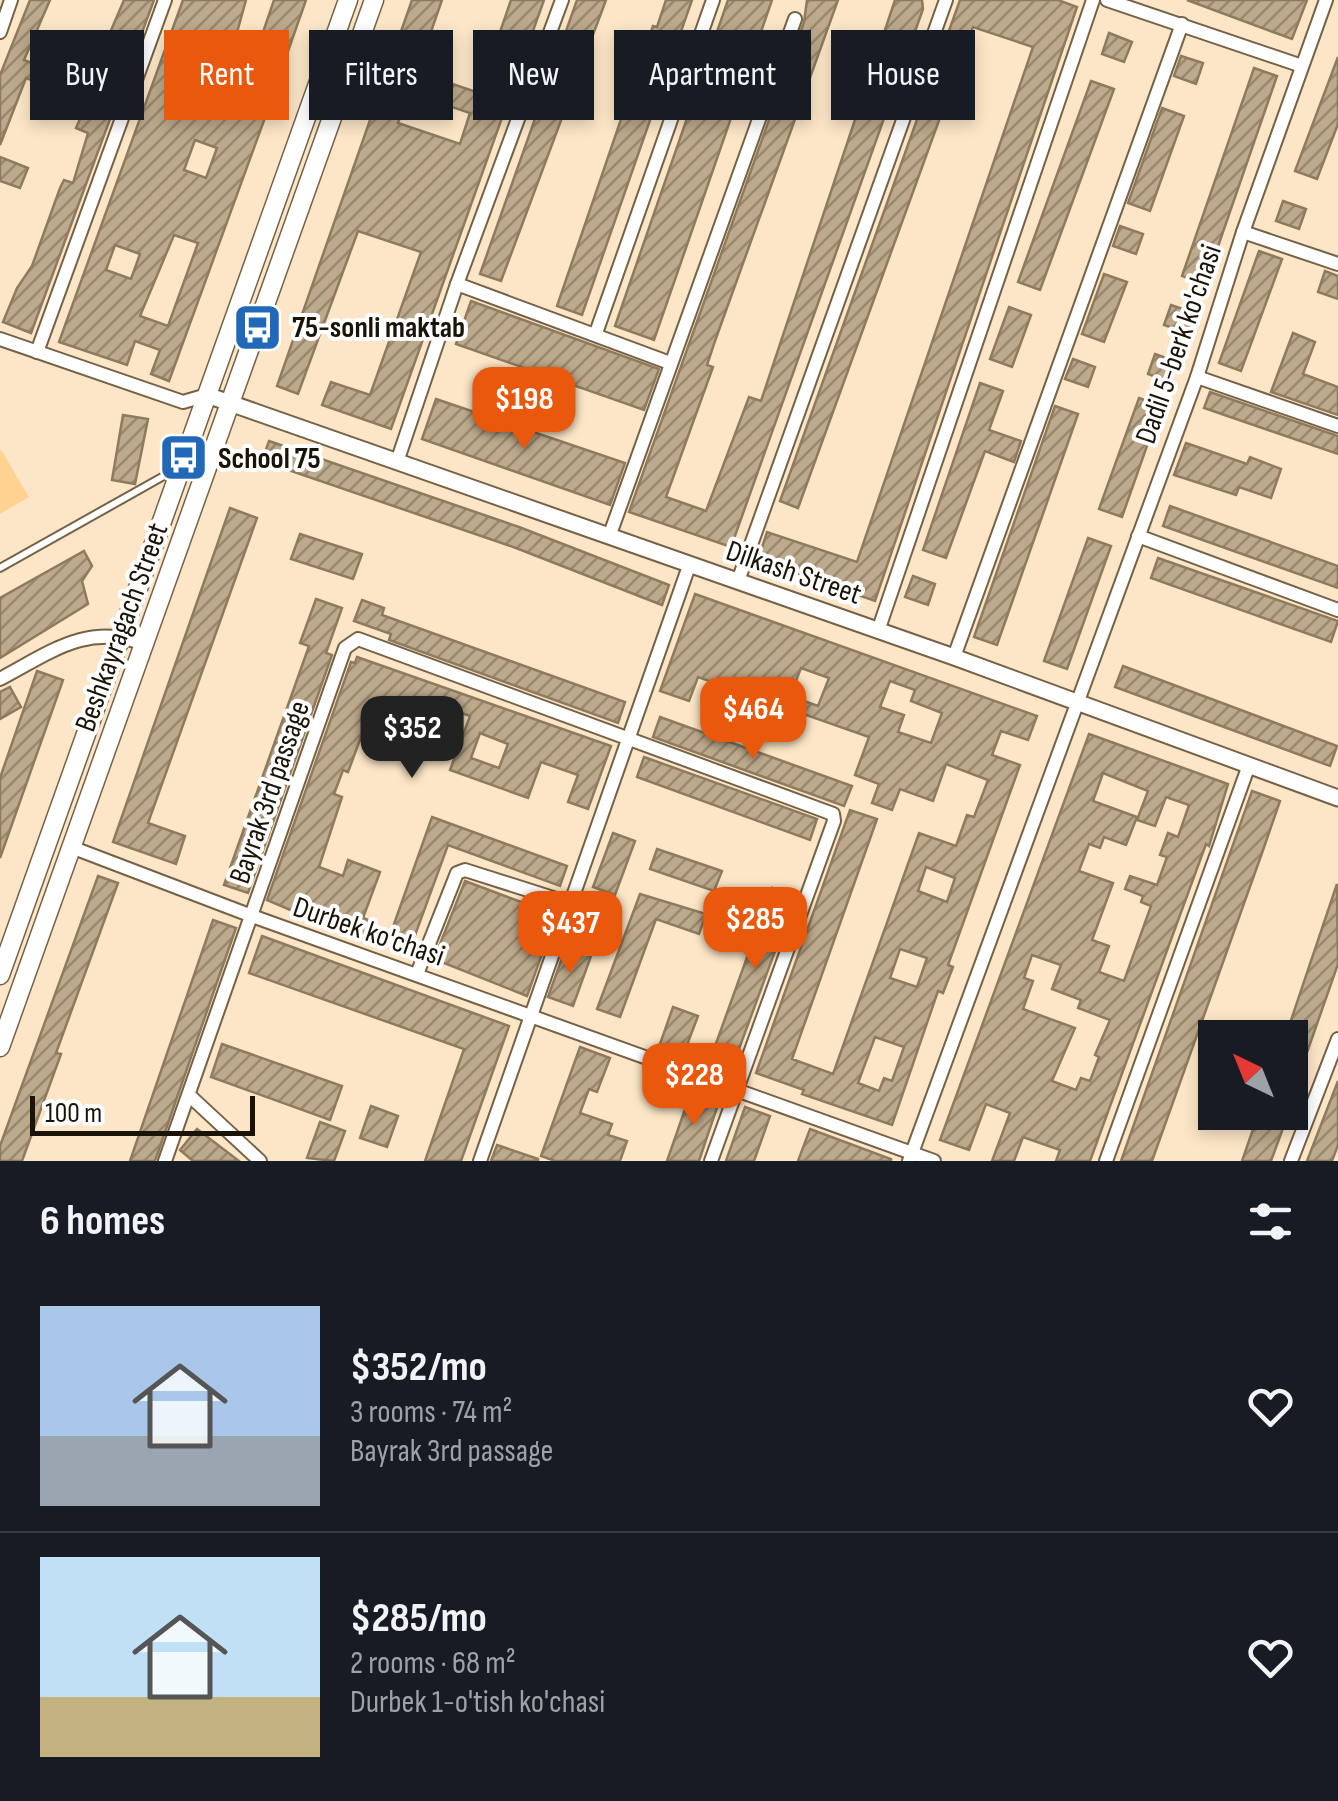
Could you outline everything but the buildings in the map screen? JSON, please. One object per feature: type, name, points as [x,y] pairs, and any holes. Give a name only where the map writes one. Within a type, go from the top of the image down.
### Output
[{"type":"main road","name":"Beshkayragach Street","points":[[0,975],[348,0]]},
{"type":"main road","name":"Beshkayragach Street","points":[[0,1046],[374,0]]},
{"type":"street","points":[[0,32],[12,0]]},
{"type":"street","points":[[37,352],[165,0]]},
{"type":"street","points":[[398,459],[456,284],[562,0]]},
{"type":"street","points":[[596,332],[713,0]]},
{"type":"street","points":[[738,581],[946,0]]},
{"type":"street","points":[[878,631],[1093,0]]},
{"type":"street","points":[[1108,0],[1302,66]]},
{"type":"street","name":"Dadil 5-berk ko'chasi","points":[[911,1157],[1074,703],[1197,377],[1242,232],[1326,0]]},
{"type":"street","points":[[609,538],[794,19]]},
{"type":"street","points":[[954,657],[1182,24]]},
{"type":"street","points":[[1242,232],[1338,264]]},
{"type":"street","points":[[456,284],[596,332],[670,363]]},
{"type":"street","points":[[0,339],[183,402],[207,395]]},
{"type":"street","points":[[1197,377],[1338,426]]},
{"type":"street","name":"Dilkash Street","points":[[207,395],[954,657],[1338,798]]},
{"type":"street","points":[[1138,536],[1338,610]]},
{"type":"street","points":[[480,1161],[689,566]]},
{"type":"street","points":[[0,679],[78,637],[121,635],[144,644]]},
{"type":"street","name":"Bayrak 3rd passage","points":[[165,1161],[191,1097],[350,641],[358,639],[833,814],[834,822],[737,1089]]},
{"type":"street","points":[[1106,1161],[1248,765]]},
{"type":"street","name":"Durbek ko'chasi","points":[[71,847],[252,916],[737,1089],[911,1157],[934,1161]]},
{"type":"street","points":[[418,974],[457,873],[465,870],[572,904]]},
{"type":"street","points":[[1291,1161],[1338,1039]]},
{"type":"street","points":[[711,1161],[737,1089]]},
{"type":"street","points":[[191,1097],[260,1161]]},
{"type":"lane","points":[[0,568],[179,468]]},
{"type":"shaded area","points":[[0,448],[29,497],[0,514]]},
{"type":"place","name":"75-sonli maktab","points":[[257,327]]},
{"type":"place","name":"School 75","points":[[183,458]]}]
